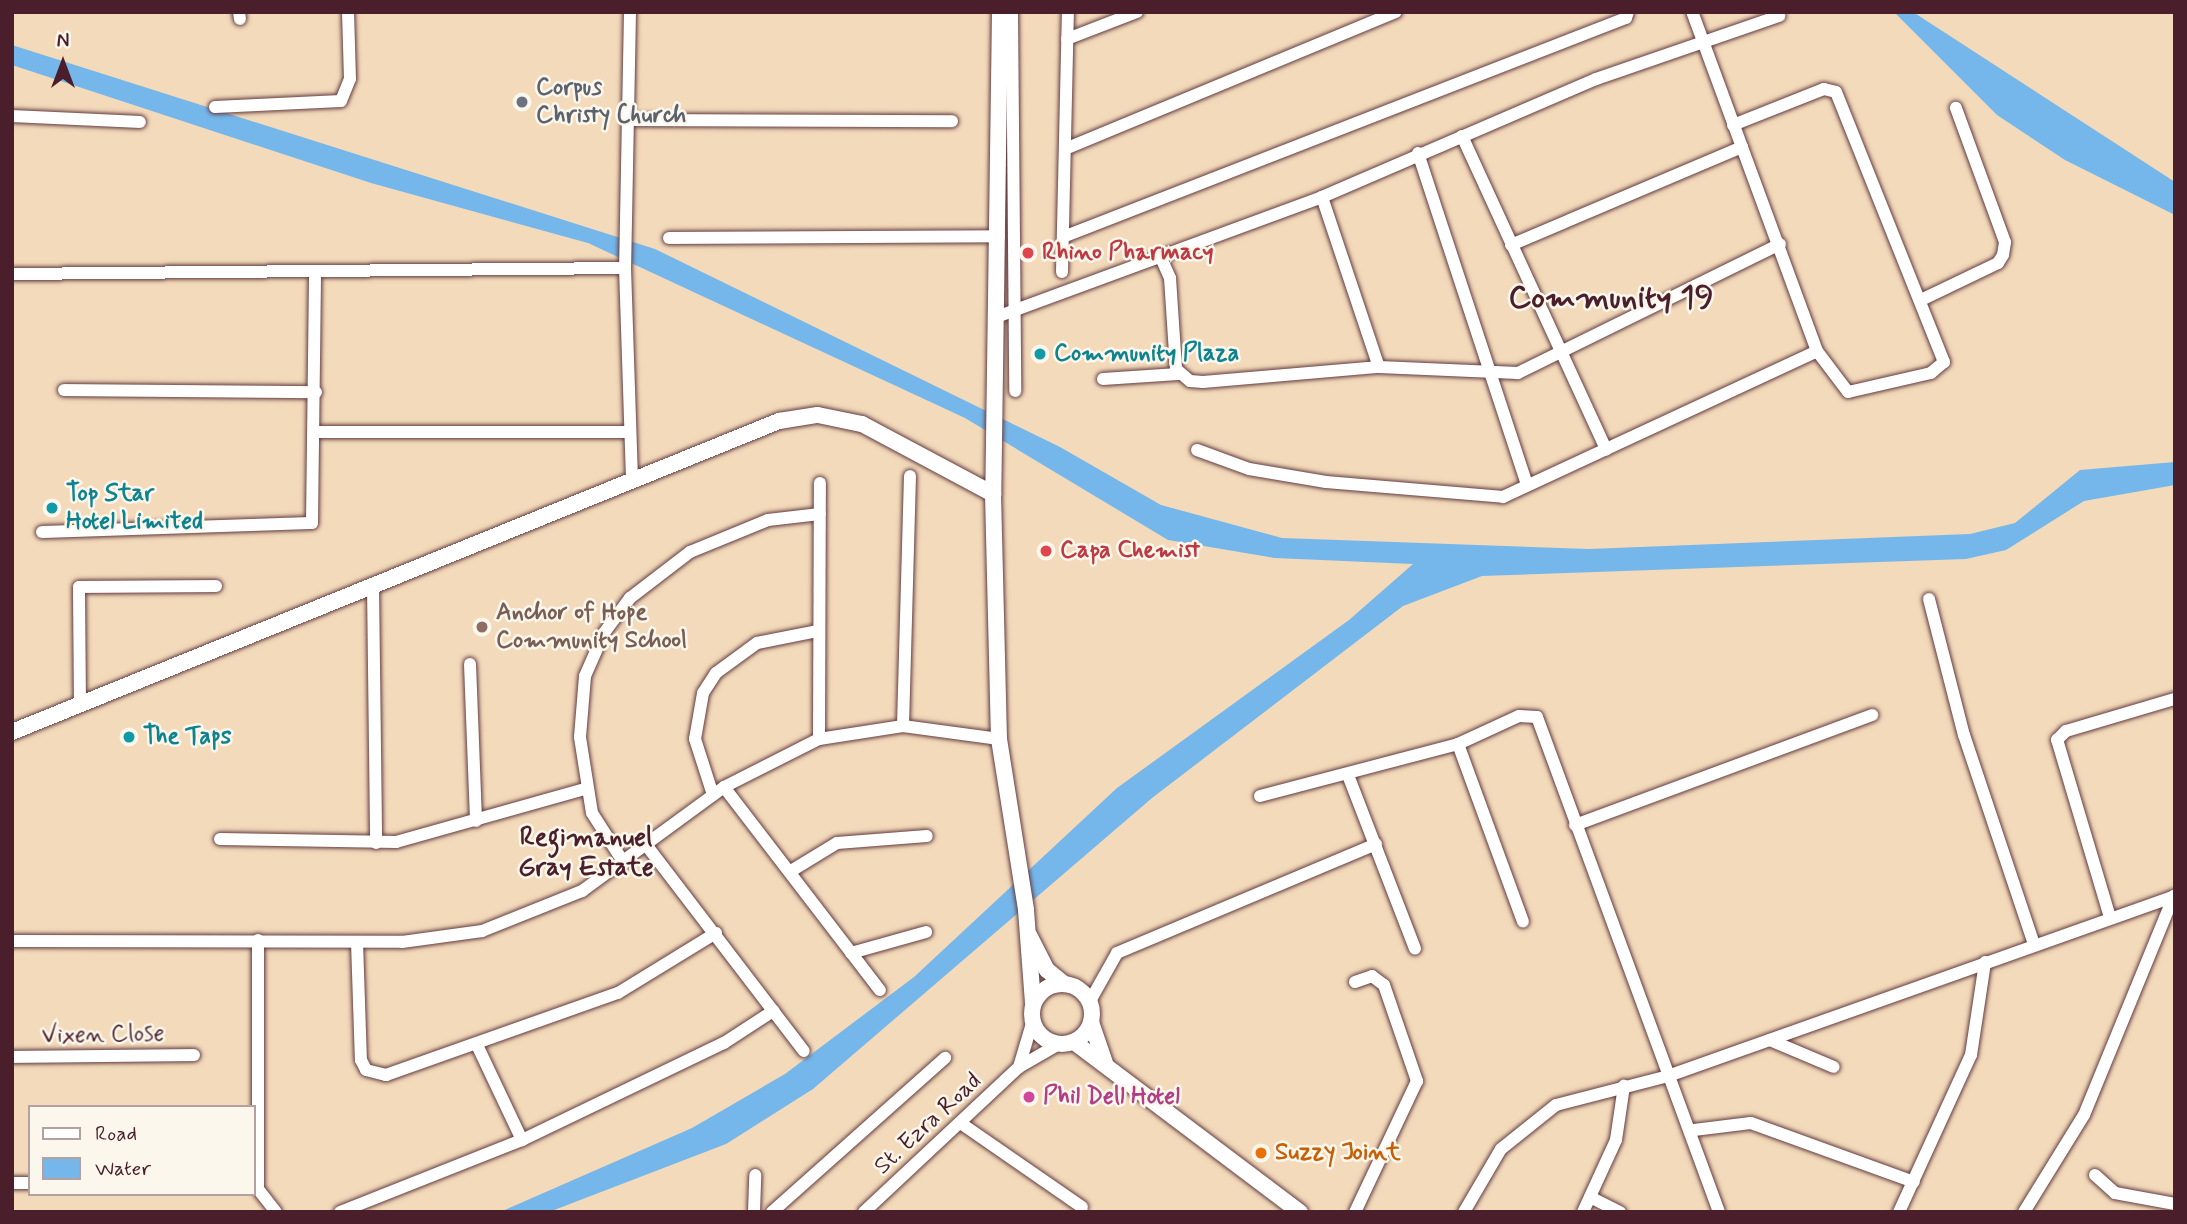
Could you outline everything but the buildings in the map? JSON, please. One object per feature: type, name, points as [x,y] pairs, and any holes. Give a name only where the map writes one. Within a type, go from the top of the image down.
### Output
[{"type":"street","points":[[215,107],[341,101],[349,79],[348,12]]},
{"type":"street","points":[[630,12],[631,120],[625,267],[626,432],[632,481]]},
{"type":"street","points":[[1000,12],[999,236],[1015,391]]},
{"type":"street","points":[[1012,12],[1006,314],[993,494],[999,739],[1026,910],[1033,1012],[1042,1036],[1066,1043],[1105,1063],[1300,1212]]},
{"type":"street","points":[[1062,272],[1068,12]]},
{"type":"street","points":[[1067,39],[1137,12]]},
{"type":"street","points":[[1065,149],[1396,12]]},
{"type":"street","points":[[1063,237],[1626,19],[1628,12]]},
{"type":"street","points":[[1692,12],[1702,44],[1733,125],[1780,244],[1817,351],[1848,392],[1940,370],[1944,356],[1923,299],[1836,92],[1824,89],[1733,125]]},
{"type":"street","points":[[1006,314],[1162,260],[1322,197],[1418,153],[1779,16]]},
{"type":"street","points":[[1923,299],[1998,263],[2003,255],[2005,242],[1956,108]]},
{"type":"street","points":[[12,116],[140,121]]},
{"type":"street","points":[[631,120],[952,121]]},
{"type":"street","points":[[1462,136],[1606,449]]},
{"type":"street","points":[[1511,245],[1742,147]]},
{"type":"street","points":[[1418,153],[1527,485]]},
{"type":"street","points":[[1322,197],[1379,367]]},
{"type":"street","points":[[669,238],[999,236]]},
{"type":"street","points":[[1103,379],[1178,374],[1203,382],[1379,367],[1518,373],[1561,356],[1780,244]]},
{"type":"street","points":[[1162,260],[1170,278],[1178,374]]},
{"type":"street","points":[[12,274],[316,275],[625,267]]},
{"type":"street","points":[[42,532],[307,526],[315,516],[316,275]]},
{"type":"street","points":[[1197,450],[1249,469],[1378,488],[1473,498],[1514,494],[1527,485],[1817,351]]},
{"type":"street","points":[[64,390],[316,392]]},
{"type":"street","points":[[12,732],[779,421],[818,415],[862,424],[905,442],[993,494]]},
{"type":"street","points":[[317,432],[626,432]]},
{"type":"street","points":[[903,726],[910,476]]},
{"type":"street","points":[[819,739],[817,631],[820,484]]},
{"type":"street","points":[[624,863],[585,789],[585,676],[630,598],[690,552],[744,527],[820,514]]},
{"type":"street","points":[[373,585],[376,843]]},
{"type":"street","points":[[80,705],[79,587],[216,586]]},
{"type":"street","points":[[1929,599],[1964,735],[2034,944]]},
{"type":"street","points":[[713,796],[695,739],[703,693],[716,673],[757,643],[817,631]]},
{"type":"street","points":[[470,664],[476,821]]},
{"type":"street","points":[[2109,914],[2057,740],[2066,731],[2175,699]]},
{"type":"street","points":[[1575,825],[1872,715]]},
{"type":"street","points":[[1260,796],[1458,744],[1519,716],[1537,717],[1668,1076],[1693,1130],[1719,1212]]},
{"type":"street","points":[[12,941],[357,942],[482,931],[558,902],[624,863],[724,787],[819,739],[903,726],[999,739]]},
{"type":"street","points":[[1458,744],[1523,922]]},
{"type":"street","points":[[1348,775],[1415,949]]},
{"type":"street","points":[[724,787],[880,990]]},
{"type":"street","points":[[220,839],[376,843],[423,838],[585,789]]},
{"type":"street","points":[[791,871],[837,843],[927,836]]},
{"type":"street","points":[[1105,1063],[1091,1022],[1090,1001],[1117,953],[1376,844]]},
{"type":"street","points":[[647,846],[804,1051]]},
{"type":"street","points":[[1464,1212],[1501,1149],[1556,1105],[1668,1076],[2034,944],[2109,914],[2174,896]]},
{"type":"street","points":[[2024,1212],[2084,1115],[2174,896]]},
{"type":"street","points":[[851,953],[926,932]]},
{"type":"street","points":[[357,942],[366,1070],[386,1075],[478,1046],[618,993],[716,933]]},
{"type":"street","points":[[1028,933],[1047,970],[1090,1001]]},
{"type":"street","points":[[258,940],[258,1189],[276,1212]]},
{"type":"street","points":[[1899,1212],[1971,1055],[1985,962]]},
{"type":"street","points":[[1355,982],[1372,976],[1384,985],[1418,1081],[1355,1212]]},
{"type":"street","points":[[1019,1067],[1033,1012],[1045,989],[1063,984]]},
{"type":"street","points":[[340,1212],[522,1140],[723,1043],[773,1011]]},
{"type":"street","points":[[1019,1067],[1066,1043],[1091,1022]]},
{"type":"street","points":[[1770,1040],[1834,1067]]},
{"type":"street","points":[[478,1046],[522,1140]]},
{"type":"street","name":"Vixen Close","points":[[12,1057],[194,1055]]},
{"type":"street","points":[[772,1212],[945,1058]]},
{"type":"street","name":"St. Ezra Road","points":[[864,1212],[1019,1067]]},
{"type":"street","points":[[1583,1212],[1616,1140],[1624,1086]]},
{"type":"street","points":[[1693,1130],[1751,1123],[1914,1182]]},
{"type":"street","points":[[961,1124],[1082,1207]]},
{"type":"street","points":[[754,1212],[755,1175]]},
{"type":"street","points":[[2095,1175],[2115,1193],[2175,1204]]},
{"type":"street","points":[[1590,1197],[1620,1212]]},
{"type":"water","points":[[1894,12],[1913,12],[2175,182],[2175,215],[2065,160],[1997,115]]},
{"type":"water","points":[[12,45],[655,249],[1060,447],[1161,505],[1282,538],[1589,549],[1970,534],[2015,523],[2080,470],[2175,462],[2175,485],[2084,501],[2006,550],[1966,559],[1482,576],[1403,606],[1152,798],[813,1089],[726,1144],[549,1212],[500,1212],[692,1128],[785,1074],[914,977],[1117,788],[1349,620],[1413,564],[1275,558],[1168,540],[965,418],[588,243],[371,183],[12,65]]},
{"type":"place","name":"Corpus Christy Church","points":[[522,102]]},
{"type":"place","name":"Rhino Pharmacy","points":[[1028,253]]},
{"type":"place","name":"Community Plaza","points":[[1040,354]]},
{"type":"place","name":"Top Star Hotel Limited","points":[[52,508]]},
{"type":"place","name":"Capa Chemist","points":[[1046,551]]},
{"type":"place","name":"Anchor of Hope Community School","points":[[482,627]]},
{"type":"place","name":"The Taps","points":[[129,737]]},
{"type":"place","name":"Phil Dell Hotel","points":[[1029,1097]]},
{"type":"place","name":"Suzzy Joint","points":[[1261,1153]]},
{"type":"district","name":"Community 19","points":[[1611,298]]},
{"type":"district","name":"Regimanuel Gray Estate","points":[[586,854]]}]
